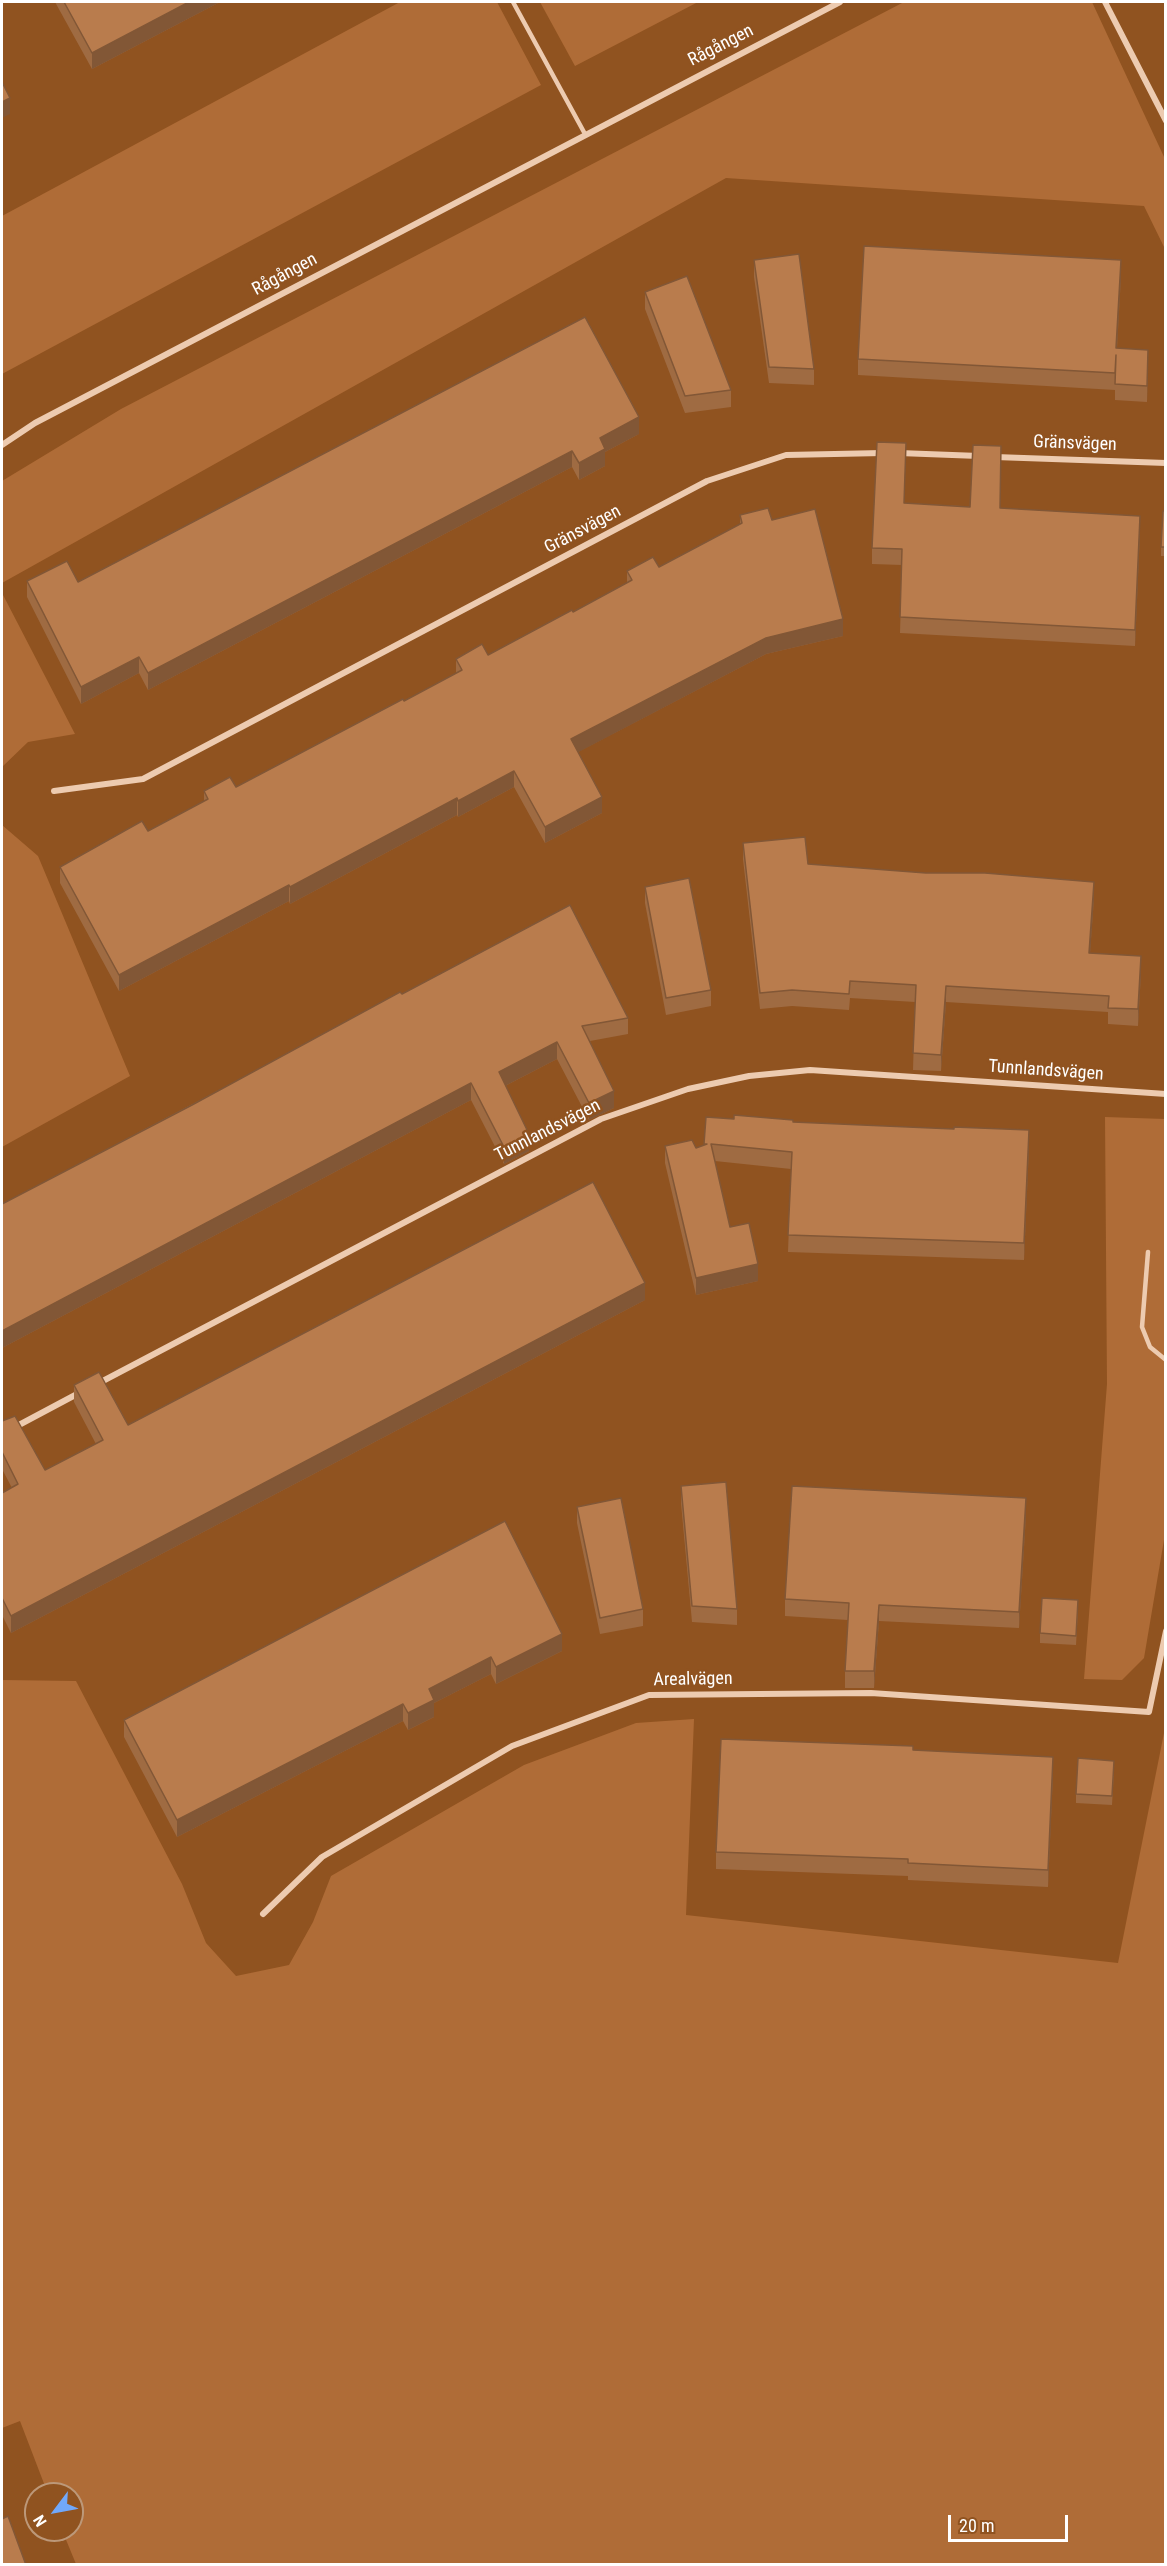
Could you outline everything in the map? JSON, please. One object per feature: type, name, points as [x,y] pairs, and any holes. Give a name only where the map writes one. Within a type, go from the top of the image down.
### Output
[{"type":"street","name":"Rågången","points":[[2,445],[35,423],[840,2]]},
{"type":"street","points":[[1105,2],[1166,121]]},
{"type":"street","name":"Gränsvägen","points":[[54,791],[143,779],[707,481],[786,455],[889,453],[1166,463]]},
{"type":"street","name":"Tunnlandsvägen","points":[[96,1384],[601,1119],[688,1089],[749,1076],[810,1070],[1166,1094]]},
{"type":"street","points":[[2,1434],[86,1389]]},
{"type":"street","name":"Arealvägen","points":[[263,1914],[322,1857],[512,1746],[649,1695],[870,1693],[1149,1712],[1166,1631]]},
{"type":"lane","points":[[513,2],[585,134]]},
{"type":"lane","points":[[1148,1252],[1142,1327],[1150,1347],[1166,1360]]},
{"type":"shaded area","points":[[400,2],[497,2],[541,85],[2,374],[2,216]]},
{"type":"shaded area","points":[[540,2],[698,2],[575,66]]},
{"type":"shaded area","points":[[904,2],[1092,2],[1165,159],[1165,249],[1144,206],[726,178],[2,583],[2,481],[121,409]]},
{"type":"shaded area","points":[[2,593],[75,734],[28,742],[2,767]]},
{"type":"shaded area","points":[[2,825],[38,856],[130,1076],[2,1147]]},
{"type":"shaded area","points":[[1105,1117],[1165,1119],[1165,1534],[1144,1658],[1122,1680],[1084,1679],[1107,1384]]},
{"type":"shaded area","points":[[2,1680],[76,1681],[182,1884],[206,1943],[236,1976],[289,1965],[313,1922],[331,1876],[524,1765],[636,1723],[694,1719],[686,1915],[1118,1963],[1165,1728],[1165,2564],[76,2564],[67,2542],[84,2542],[84,2482],[43,2482],[20,2421],[2,2428]]},
{"type":"building","points":[[64,2],[189,2],[92,53]]},
{"type":"building","points":[[2,82],[10,98],[2,102]]},
{"type":"building","points":[[864,246],[1121,260],[1116,348],[1148,350],[1147,386],[1115,384],[1116,355],[1115,373],[858,359]]},
{"type":"building","points":[[799,254],[814,369],[769,367],[754,260]]},
{"type":"building","points":[[687,276],[731,390],[685,396],[645,292]]},
{"type":"building","points":[[585,317],[639,417],[600,438],[605,449],[579,463],[572,451],[148,673],[139,657],[81,687],[27,581],[67,561],[78,582]]},
{"type":"building","points":[[877,442],[906,443],[904,503],[970,507],[973,445],[1001,446],[1000,508],[1140,516],[1135,630],[900,617],[902,549],[872,548]]},
{"type":"building","points":[[768,508],[772,520],[815,509],[843,619],[766,638],[571,739],[602,797],[545,827],[514,771],[458,801],[457,798],[119,975],[60,867],[142,821],[148,831],[208,799],[204,791],[230,777],[236,787],[403,699],[404,701],[462,670],[456,659],[482,644],[488,655],[572,610],[573,612],[632,580],[627,571],[653,557],[659,567],[742,523],[740,515]]},
{"type":"building","points":[[1163,511],[1166,511],[1166,547],[1161,547]]},
{"type":"building","points":[[805,837],[808,864],[926,873],[985,873],[1094,882],[1089,953],[1141,956],[1138,1009],[1108,1008],[1109,996],[946,986],[941,1055],[913,1053],[916,985],[850,981],[849,994],[792,990],[760,993],[743,843]]},
{"type":"building","points":[[689,878],[711,990],[666,998],[645,887]]},
{"type":"building","points":[[570,905],[628,1018],[582,1026],[614,1091],[589,1103],[557,1042],[499,1072],[529,1134],[504,1147],[471,1083],[2,1331],[2,1204],[192,1105],[400,992],[402,994]]},
{"type":"building","points":[[734,1115],[793,1120],[793,1122],[1029,1130],[1024,1243],[788,1235],[792,1152],[711,1144],[730,1227],[749,1223],[758,1264],[696,1278],[665,1146],[692,1140],[696,1148],[707,1144],[704,1144],[706,1117],[734,1119]]},
{"type":"building","points":[[593,1182],[645,1283],[11,1616],[2,1598],[2,1493],[18,1484],[2,1452],[2,1421],[15,1416],[45,1470],[103,1440],[74,1385],[99,1372],[128,1425]]},
{"type":"building","points":[[726,1482],[737,1609],[692,1606],[681,1486]]},
{"type":"building","points":[[792,1486],[1026,1498],[1019,1612],[879,1605],[874,1671],[845,1671],[849,1603],[785,1599]]},
{"type":"building","points":[[621,1498],[643,1609],[600,1618],[577,1507]]},
{"type":"building","points":[[505,1521],[562,1634],[496,1667],[491,1657],[429,1689],[434,1700],[408,1713],[403,1704],[177,1820],[124,1720]]},
{"type":"building","points":[[1042,1598],[1078,1600],[1076,1636],[1040,1633]]},
{"type":"building","points":[[721,1739],[913,1746],[913,1750],[1053,1757],[1048,1870],[908,1863],[908,1859],[716,1852]]},
{"type":"building","points":[[1078,1758],[1114,1761],[1112,1796],[1076,1794]]},
{"type":"building","points":[[8,2516],[26,2565],[2,2565],[2,2519]]}]
